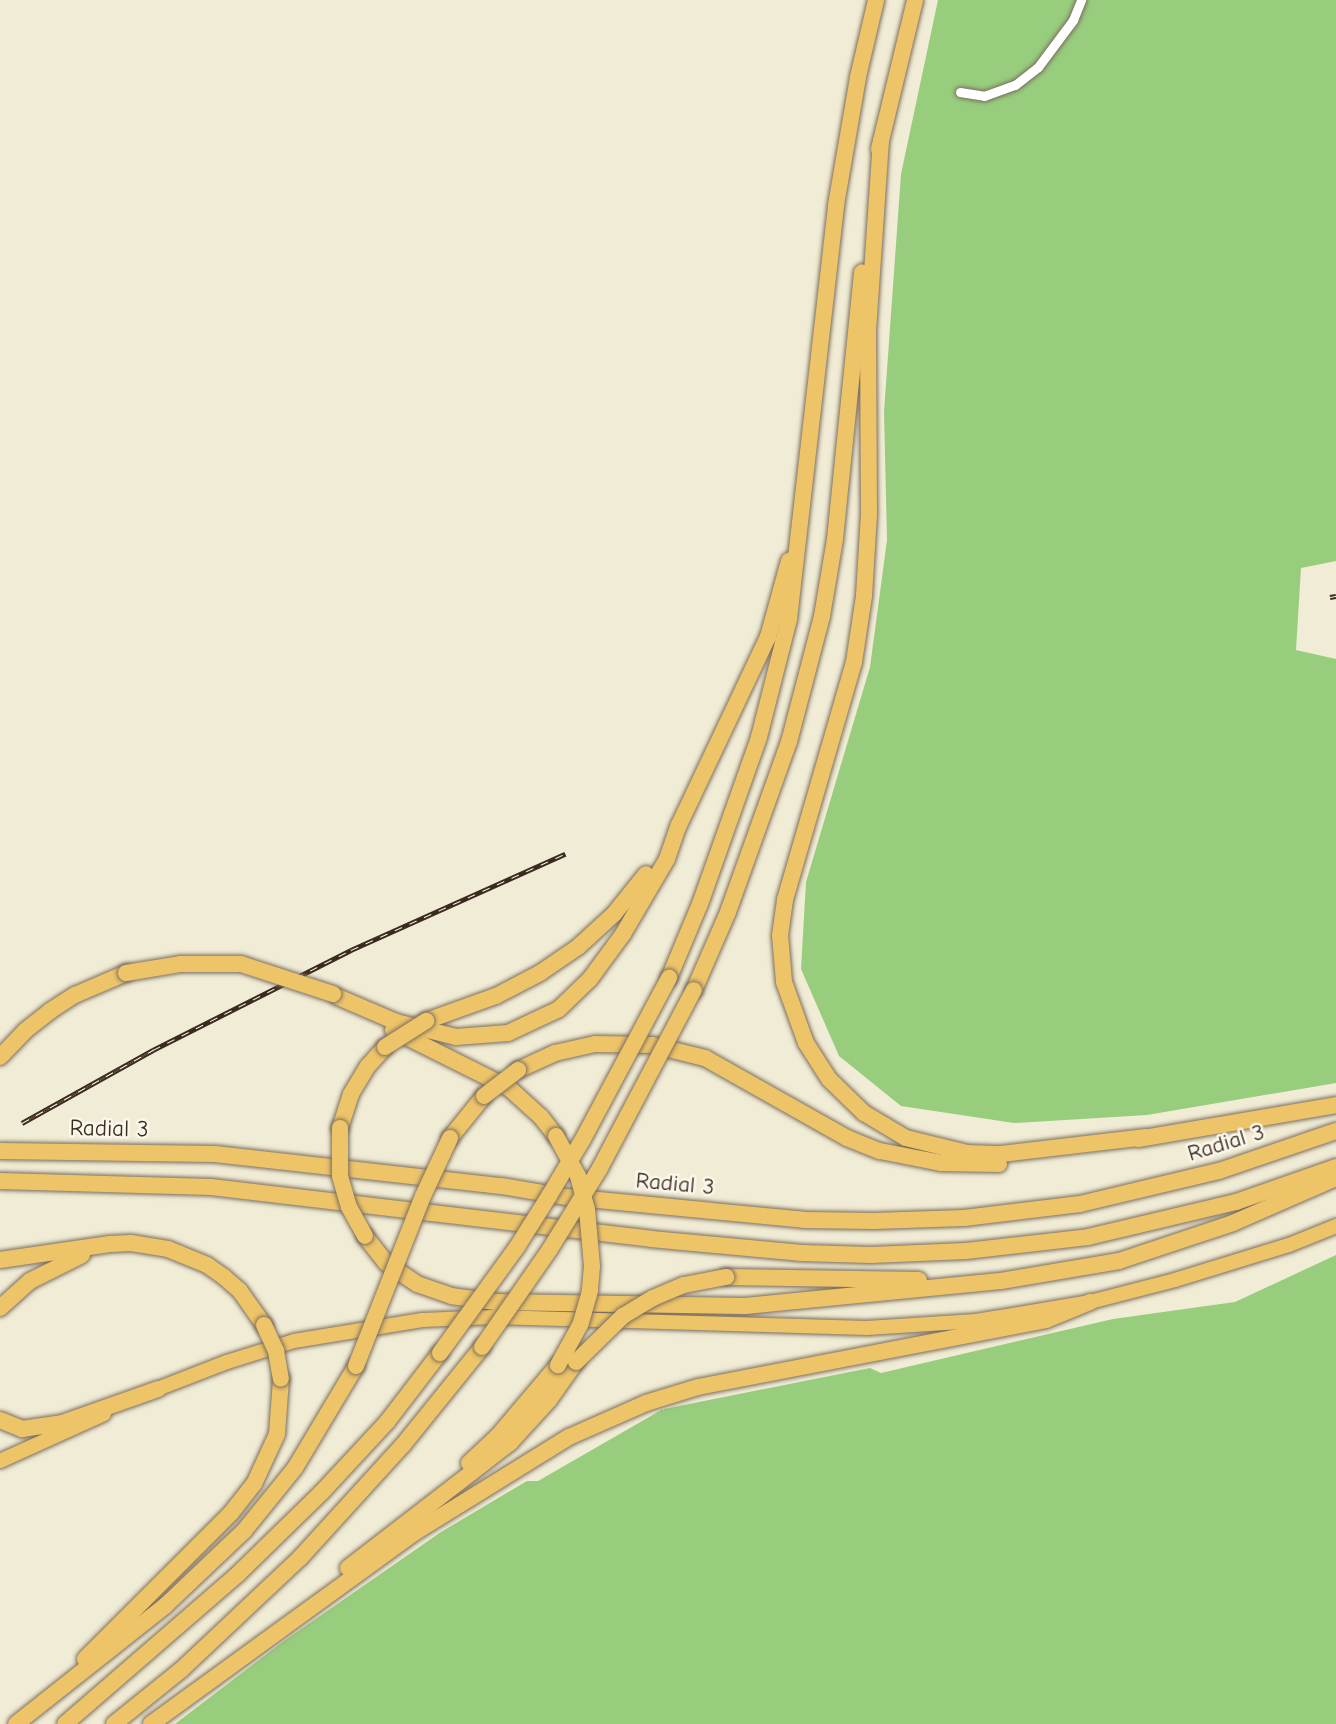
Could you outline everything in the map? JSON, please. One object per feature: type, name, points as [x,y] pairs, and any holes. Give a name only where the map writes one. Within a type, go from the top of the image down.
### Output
[{"type":"highway","points":[[65,1724],[238,1574],[322,1492],[387,1422],[440,1353],[549,1196],[583,1139],[669,978],[700,904],[759,737],[789,619],[803,517],[836,205],[858,77],[876,0]]},
{"type":"highway","points":[[114,1724],[181,1670],[300,1558],[403,1445],[482,1347],[550,1249],[600,1168],[694,990],[728,912],[789,742],[822,616],[835,539],[859,293],[881,140],[915,0]]},
{"type":"highway","points":[[881,140],[868,329],[869,514],[864,596],[854,662],[785,900],[780,935],[784,982],[806,1043],[829,1079],[864,1113],[906,1138],[967,1153],[1001,1154],[1146,1137]]},
{"type":"highway","points":[[0,1057],[50,1010],[75,995],[126,972],[181,964],[241,964],[335,995],[396,1022],[435,1034],[485,1037],[508,1033],[559,1009],[598,968],[623,934],[667,859],[679,825],[768,637],[794,538],[803,517]]},
{"type":"highway","points":[[679,825],[635,891],[578,947],[540,973],[496,996],[426,1021],[385,1047],[368,1066],[351,1094],[340,1128],[340,1175],[349,1207],[365,1236],[386,1263],[417,1284],[451,1296],[496,1302],[745,1306],[858,1297],[1061,1272],[1150,1252],[1233,1223],[1336,1178]]},
{"type":"highway","points":[[335,995],[414,1042],[509,1088],[541,1117],[556,1136],[578,1176],[587,1209],[592,1247],[590,1291],[583,1314],[558,1365],[498,1436],[406,1523]]},
{"type":"highway","points":[[16,1724],[166,1605],[244,1531],[295,1468],[356,1366],[423,1196],[450,1138],[484,1096],[518,1070],[555,1053],[595,1044],[652,1045],[681,1051],[730,1070],[847,1138],[880,1151],[941,1163],[979,1165],[1042,1159],[1146,1137],[1336,1105]]},
{"type":"highway","name":"Radial 3","points":[[0,1151],[215,1154],[501,1186],[567,1197],[804,1220],[874,1221],[976,1217],[1093,1201],[1219,1171],[1336,1131]]},
{"type":"highway","points":[[0,1181],[211,1186],[651,1239],[802,1253],[871,1255],[966,1251],[1088,1237],[1236,1202],[1336,1167]]},
{"type":"highway","points":[[151,1724],[510,1443],[549,1400],[576,1362],[623,1316],[653,1298],[684,1285],[726,1278],[907,1281],[1011,1273],[1118,1257],[1233,1223]]},
{"type":"highway","points":[[0,1260],[110,1244],[168,1249],[207,1265],[240,1291],[264,1325],[275,1351],[282,1379],[280,1416],[271,1452],[243,1499],[121,1626],[10,1724]]},
{"type":"highway","points":[[0,1308],[30,1281],[71,1259],[114,1248],[147,1246]]},
{"type":"highway","points":[[151,1724],[414,1534],[569,1437],[646,1402],[698,1387],[1046,1320],[1090,1302]]},
{"type":"highway","points":[[0,1420],[22,1429],[62,1423],[158,1388]]},
{"type":"main road","points":[[0,1461],[158,1388],[226,1362],[294,1341],[422,1320],[495,1317],[867,1328],[976,1321],[1090,1302],[1289,1245],[1336,1226]]},
{"type":"street","points":[[960,92],[984,96],[1015,85],[1038,67],[1055,47],[1073,20],[1080,0]]},
{"type":"green space","points":[[938,0],[1336,0],[1336,561],[1301,568],[1296,650],[1336,659],[1336,1083],[1147,1115],[1014,1123],[901,1106],[839,1056],[801,969],[806,882],[870,667],[887,540],[884,412],[901,174]]},
{"type":"green space","points":[[1336,1255],[1336,1724],[175,1724],[284,1641],[441,1532],[527,1481],[538,1481],[663,1409],[664,1411],[870,1368],[881,1373],[1113,1319],[1235,1302]]},
{"type":"railway","points":[[1330,597],[1336,596]]},
{"type":"railway","points":[[22,1123],[153,1050],[351,950],[565,854]]}]
